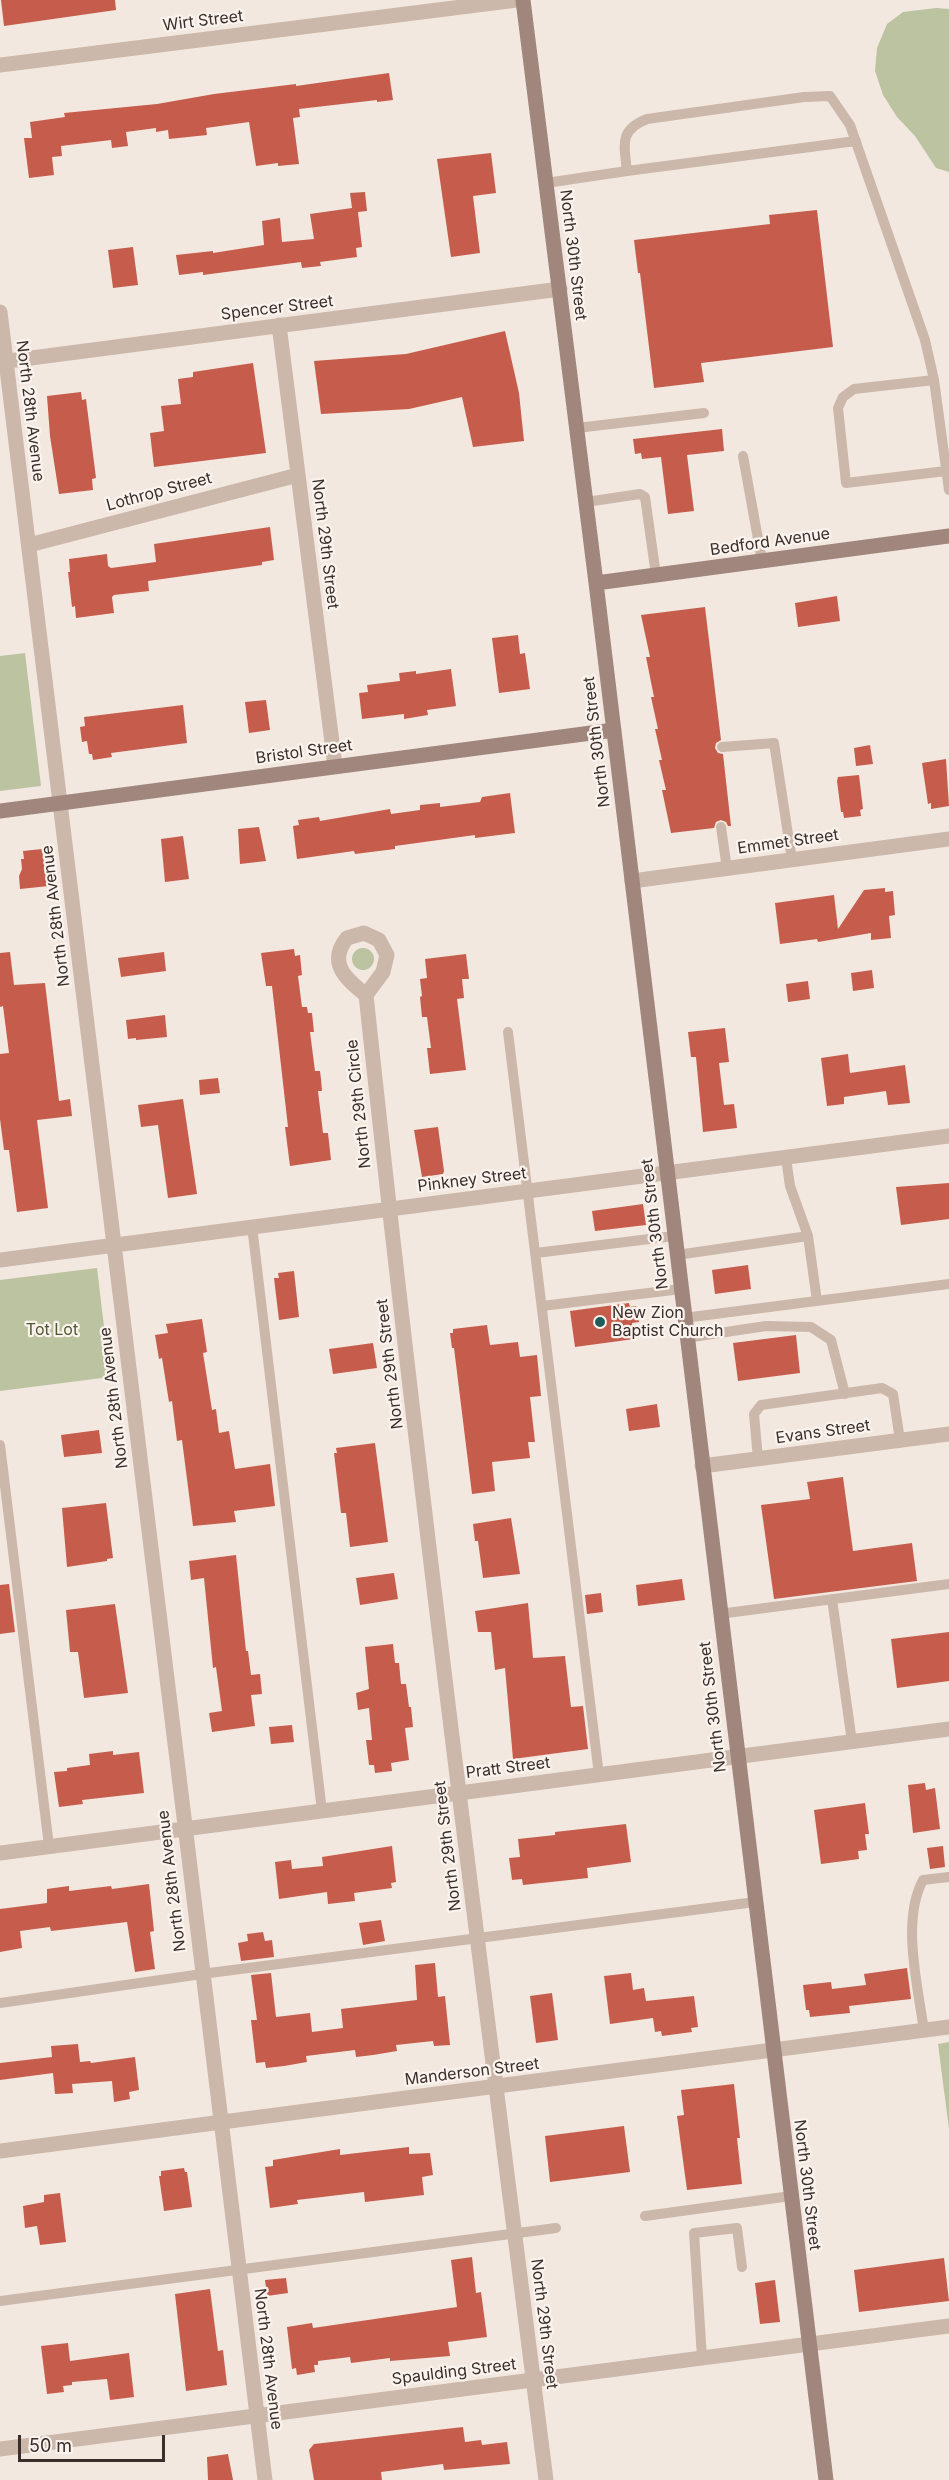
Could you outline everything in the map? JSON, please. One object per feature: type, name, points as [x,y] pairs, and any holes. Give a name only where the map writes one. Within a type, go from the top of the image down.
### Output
[{"type":"main road","name":"North 30th Street","points":[[522,0],[560,289],[719,1614],[826,2480]]},
{"type":"main road","name":"Bedford Avenue","points":[[596,583],[949,536]]},
{"type":"main road","name":"Bristol Street","points":[[0,811],[614,730]]},
{"type":"street","name":"Wirt Street","points":[[0,65],[517,0]]},
{"type":"street","name":"Spencer Street","points":[[3,361],[560,289]]},
{"type":"street","name":"North 28th Avenue","points":[[0,312],[3,361],[29,545],[61,803],[265,2480]]},
{"type":"street","name":"North 29th Street","points":[[279,325],[336,766]]},
{"type":"street","name":"Lothrop Street","points":[[29,545],[298,475]]},
{"type":"street","name":"Emmet Street","points":[[632,881],[949,839]]},
{"type":"street","name":"North 29th Circle","points":[[366,995],[389,1208]]},
{"type":"street","name":"Pinkney Street","points":[[0,1260],[949,1136]]},
{"type":"street","name":"North 29th Street","points":[[389,1208],[495,2087],[546,2480]]},
{"type":"street","name":"Evans Street","points":[[702,1466],[949,1434]]},
{"type":"street","name":"Pratt Street","points":[[0,1853],[949,1729]]},
{"type":"street","name":"Manderson Street","points":[[0,2151],[949,2027]]},
{"type":"street","name":"Spaulding Street","points":[[0,2449],[949,2326]]},
{"type":"lane","points":[[627,171],[624,139],[632,125],[648,119],[804,97],[830,96],[850,125],[925,340],[934,380],[949,490]]},
{"type":"lane","points":[[546,183],[856,141]]},
{"type":"lane","points":[[934,380],[854,389],[843,397],[838,408],[846,483],[946,471]]},
{"type":"lane","points":[[577,428],[704,413]]},
{"type":"lane","points":[[743,456],[762,561]]},
{"type":"lane","points":[[586,502],[640,494],[645,497],[656,575]]},
{"type":"lane","points":[[722,747],[774,742],[792,860]]},
{"type":"lane","points":[[722,827],[727,869]]},
{"type":"lane","points":[[508,1032],[599,1775]]},
{"type":"lane","points":[[786,1158],[790,1186],[808,1236],[817,1301]]},
{"type":"lane","points":[[252,1226],[322,1811]]},
{"type":"lane","points":[[536,1253],[674,1236]]},
{"type":"lane","points":[[677,1256],[808,1236]]},
{"type":"lane","points":[[684,1318],[949,1284]]},
{"type":"lane","points":[[542,1306],[681,1289]]},
{"type":"lane","points":[[686,1338],[766,1326],[811,1327],[831,1340],[845,1394]]},
{"type":"lane","points":[[758,1459],[754,1414],[761,1405],[882,1388],[893,1394],[900,1440]]},
{"type":"lane","points":[[0,1444],[49,1846]]},
{"type":"lane","points":[[719,1614],[949,1584]]},
{"type":"lane","points":[[832,1599],[852,1742]]},
{"type":"lane","points":[[924,2031],[912,1940],[915,1895],[923,1880],[949,1877]]},
{"type":"lane","points":[[0,2003],[202,1974],[755,1902]]},
{"type":"lane","points":[[645,2216],[791,2196]]},
{"type":"lane","points":[[0,2301],[556,2228]]},
{"type":"lane","points":[[702,2358],[694,2233],[737,2228],[742,2267]]},
{"type":"green space","points":[[936,8],[949,9],[949,172],[936,168],[915,136],[897,117],[883,95],[875,71],[877,48],[887,24],[903,12]]},
{"type":"green space","points":[[25,653],[41,786],[0,791],[0,656]]},
{"type":"green space","points":[[363,948],[371,951],[374,959],[371,967],[363,970],[355,967],[352,959],[355,951]]},
{"type":"green space","name":"Tot Lot","points":[[97,1268],[110,1377],[0,1391],[0,1280]]},
{"type":"green space","points":[[949,2042],[949,2129],[938,2044]]},
{"type":"building","points":[[1,0],[115,0],[116,10],[4,26]]},
{"type":"building","points":[[389,73],[393,100],[299,109],[300,117],[293,118],[299,164],[278,166],[278,163],[256,166],[249,122],[206,128],[207,135],[169,139],[168,130],[156,132],[156,128],[126,132],[128,146],[112,148],[111,140],[61,146],[62,156],[52,157],[54,175],[29,178],[24,138],[32,138],[30,122],[65,117],[64,113],[157,104],[214,94],[296,84],[296,86]]},
{"type":"building","points":[[491,153],[496,193],[473,196],[480,253],[451,257],[437,159]]},
{"type":"building","points":[[365,192],[367,211],[358,212],[362,247],[356,248],[357,257],[320,262],[321,266],[302,268],[301,262],[203,275],[203,272],[179,275],[176,255],[213,251],[213,253],[264,245],[262,221],[280,218],[282,242],[314,239],[310,214],[352,208],[350,193]]},
{"type":"building","points":[[817,210],[833,347],[701,363],[704,382],[654,388],[634,240],[770,224],[769,215]]},
{"type":"building","points":[[133,247],[138,285],[113,288],[108,250]]},
{"type":"building","points":[[505,331],[519,393],[524,441],[473,447],[462,397],[409,409],[321,414],[314,361],[406,354]]},
{"type":"building","points":[[253,363],[266,453],[154,467],[150,433],[164,431],[161,406],[181,404],[178,379],[193,377],[193,372]]},
{"type":"building","points":[[81,392],[82,400],[86,399],[96,478],[92,479],[93,490],[59,494],[50,436],[47,396]]},
{"type":"building","points":[[722,429],[724,451],[687,455],[694,511],[668,514],[661,457],[642,459],[641,453],[635,454],[633,439]]},
{"type":"building","points":[[270,527],[274,560],[262,562],[262,565],[148,581],[149,591],[114,595],[112,597],[114,613],[76,618],[75,606],[72,607],[68,572],[70,572],[69,559],[107,554],[108,566],[111,568],[156,562],[154,544]]},
{"type":"building","points":[[837,596],[840,621],[798,627],[795,603]]},
{"type":"building","points":[[705,607],[721,740],[716,743],[715,748],[718,753],[723,754],[731,826],[721,820],[716,822],[714,828],[671,833],[662,790],[666,790],[659,760],[662,760],[655,729],[658,729],[646,657],[650,657],[641,615]]},
{"type":"building","points":[[518,635],[520,654],[525,653],[530,689],[499,693],[492,638]]},
{"type":"building","points":[[451,669],[456,706],[427,710],[428,715],[404,719],[404,714],[362,719],[359,693],[368,692],[367,685],[400,681],[399,673],[416,671],[416,674]]},
{"type":"building","points":[[266,700],[270,730],[249,733],[245,702]]},
{"type":"building","points":[[183,705],[187,743],[111,753],[112,757],[93,760],[92,754],[89,754],[87,741],[82,742],[80,727],[85,726],[84,717]]},
{"type":"building","points":[[870,745],[873,764],[856,766],[854,748]]},
{"type":"building","points":[[946,759],[949,806],[931,809],[931,803],[928,804],[922,763]]},
{"type":"building","points":[[859,775],[863,809],[860,810],[861,816],[844,818],[841,812],[838,777]]},
{"type":"building","points":[[510,793],[515,833],[475,838],[475,835],[395,846],[395,849],[355,854],[354,851],[297,859],[293,826],[299,825],[298,820],[319,817],[320,821],[390,809],[391,814],[420,810],[420,805],[440,803],[440,807],[480,802],[482,797]]},
{"type":"building","points":[[259,827],[266,861],[240,864],[238,829]]},
{"type":"building","points":[[183,836],[189,879],[165,882],[161,839]]},
{"type":"building","points":[[42,849],[49,886],[20,889],[19,876],[22,869],[21,859],[24,859],[23,851]]},
{"type":"building","points":[[885,888],[885,892],[893,891],[895,915],[889,916],[891,938],[871,940],[871,933],[818,942],[817,939],[780,944],[775,903],[834,895],[838,929],[864,890]]},
{"type":"building","points":[[294,949],[295,956],[300,955],[302,975],[298,976],[302,1007],[307,1007],[308,1013],[312,1013],[314,1032],[310,1032],[315,1071],[320,1071],[322,1091],[318,1091],[323,1133],[328,1133],[331,1160],[290,1166],[285,1127],[288,1127],[272,986],[266,986],[261,953]]},
{"type":"building","points":[[10,952],[14,985],[45,983],[59,1101],[70,1099],[72,1116],[37,1120],[48,1208],[17,1212],[9,1150],[4,1150],[0,1119],[0,1054],[9,1053],[3,1006],[0,1007],[0,953]]},
{"type":"building","points":[[164,952],[166,971],[121,977],[118,958]]},
{"type":"building","points":[[466,954],[469,979],[462,979],[464,998],[457,999],[466,1070],[430,1074],[427,1048],[431,1048],[427,1017],[422,1017],[420,997],[422,996],[420,979],[427,978],[425,959]]},
{"type":"building","points":[[872,970],[874,988],[853,991],[851,973]]},
{"type":"building","points":[[808,981],[810,999],[788,1002],[786,984]]},
{"type":"building","points":[[165,1015],[167,1037],[128,1039],[126,1020]]},
{"type":"building","points":[[725,1028],[729,1062],[719,1063],[724,1105],[734,1104],[737,1128],[703,1132],[696,1057],[691,1057],[688,1032]]},
{"type":"building","points":[[848,1054],[850,1073],[905,1065],[910,1103],[888,1105],[886,1091],[844,1097],[844,1104],[827,1106],[821,1058]]},
{"type":"building","points":[[218,1078],[220,1093],[200,1095],[199,1080]]},
{"type":"building","points":[[183,1099],[197,1194],[168,1198],[158,1125],[141,1127],[138,1105]]},
{"type":"building","points":[[438,1127],[444,1171],[443,1174],[422,1177],[414,1130]]},
{"type":"building","points":[[949,1183],[949,1219],[901,1225],[896,1187]]},
{"type":"building","points":[[643,1204],[646,1225],[595,1231],[592,1211]]},
{"type":"building","points":[[748,1265],[751,1289],[715,1294],[712,1270]]},
{"type":"building","points":[[294,1271],[299,1317],[279,1320],[274,1278],[279,1278],[278,1273]]},
{"type":"building","points":[[629,1303],[630,1307],[636,1306],[639,1322],[632,1323],[634,1339],[575,1347],[570,1311]]},
{"type":"building","points":[[202,1319],[207,1352],[203,1353],[212,1410],[216,1409],[219,1433],[229,1431],[235,1469],[270,1464],[275,1506],[234,1511],[236,1522],[193,1526],[182,1440],[177,1441],[172,1401],[169,1402],[162,1358],[159,1359],[155,1335],[168,1333],[166,1324]]},
{"type":"building","points":[[487,1325],[490,1345],[518,1342],[520,1357],[537,1355],[541,1396],[530,1397],[535,1442],[528,1442],[530,1458],[492,1462],[495,1491],[472,1494],[454,1348],[452,1348],[450,1333],[453,1333],[453,1329]]},
{"type":"building","points":[[796,1335],[800,1373],[738,1381],[733,1343]]},
{"type":"building","points":[[373,1343],[377,1368],[333,1374],[329,1349]]},
{"type":"building","points":[[657,1404],[660,1427],[629,1431],[626,1409]]},
{"type":"building","points":[[99,1430],[102,1453],[64,1457],[61,1435]]},
{"type":"building","points":[[375,1443],[388,1542],[350,1547],[346,1513],[341,1513],[334,1453],[337,1453],[336,1448]]},
{"type":"building","points":[[843,1477],[853,1551],[912,1543],[917,1581],[774,1599],[761,1505],[810,1499],[807,1482]]},
{"type":"building","points":[[106,1503],[113,1558],[67,1567],[62,1508]]},
{"type":"building","points":[[511,1518],[520,1574],[483,1578],[478,1541],[475,1541],[473,1524]]},
{"type":"building","points":[[236,1555],[246,1651],[248,1651],[251,1675],[260,1674],[262,1694],[251,1695],[255,1726],[212,1732],[209,1713],[222,1711],[216,1667],[213,1668],[204,1578],[191,1580],[189,1561]]},
{"type":"building","points":[[394,1573],[398,1599],[360,1605],[356,1578]]},
{"type":"building","points":[[682,1579],[685,1600],[638,1606],[636,1585]]},
{"type":"building","points":[[9,1584],[15,1632],[0,1634],[0,1585]]},
{"type":"building","points":[[601,1593],[603,1612],[587,1614],[585,1595]]},
{"type":"building","points":[[528,1603],[533,1658],[565,1656],[571,1707],[583,1706],[588,1749],[513,1759],[505,1668],[495,1670],[491,1632],[478,1632],[475,1611]]},
{"type":"building","points":[[115,1604],[128,1693],[84,1698],[78,1652],[70,1652],[66,1610]]},
{"type":"building","points":[[949,1632],[949,1681],[897,1688],[891,1639]]},
{"type":"building","points":[[393,1644],[395,1663],[399,1663],[401,1684],[406,1684],[409,1707],[411,1707],[413,1727],[405,1728],[409,1760],[391,1763],[392,1771],[375,1773],[374,1765],[369,1765],[366,1740],[372,1740],[369,1708],[358,1710],[356,1693],[369,1689],[365,1647]]},
{"type":"building","points":[[292,1725],[294,1742],[271,1744],[269,1727]]},
{"type":"building","points":[[113,1751],[113,1755],[139,1752],[144,1793],[82,1800],[83,1804],[59,1807],[54,1772],[90,1765],[89,1754]]},
{"type":"building","points":[[925,1783],[926,1790],[935,1788],[940,1829],[913,1833],[908,1785]]},
{"type":"building","points":[[865,1803],[869,1834],[865,1834],[867,1850],[858,1851],[859,1859],[821,1864],[814,1810]]},
{"type":"building","points":[[626,1824],[631,1862],[587,1868],[588,1878],[523,1885],[522,1879],[512,1880],[509,1858],[520,1857],[518,1839],[555,1835],[555,1832]]},
{"type":"building","points":[[392,1846],[396,1882],[391,1883],[392,1888],[354,1893],[355,1901],[328,1904],[327,1892],[279,1899],[275,1862],[291,1860],[292,1869],[323,1866],[322,1857]]},
{"type":"building","points":[[943,1846],[945,1867],[930,1869],[927,1848]]},
{"type":"building","points":[[149,1884],[154,1931],[150,1932],[155,1969],[135,1972],[127,1922],[51,1931],[50,1927],[20,1931],[22,1948],[0,1952],[0,1909],[47,1903],[47,1889],[69,1886],[69,1891],[111,1886],[112,1889]]},
{"type":"building","points":[[381,1920],[385,1941],[363,1945],[359,1923]]},
{"type":"building","points":[[263,1932],[265,1941],[272,1940],[274,1957],[241,1961],[238,1943],[248,1941],[247,1934]]},
{"type":"building","points":[[435,1963],[438,1997],[445,1996],[450,2045],[434,2046],[433,2041],[396,2045],[397,2051],[373,2055],[356,2057],[355,2050],[306,2056],[307,2062],[266,2068],[265,2062],[256,2063],[251,2020],[257,2020],[251,1975],[271,1973],[276,2017],[310,2013],[312,2032],[343,2028],[341,2009],[417,2000],[415,1965]]},
{"type":"building","points":[[907,1968],[911,1999],[849,2006],[850,2013],[810,2017],[809,2010],[806,2010],[803,1985],[831,1982],[832,1989],[866,1985],[864,1974]]},
{"type":"building","points":[[631,1973],[633,1990],[644,1988],[646,2001],[694,1996],[698,2027],[691,2028],[692,2032],[662,2036],[661,2031],[655,2032],[653,2018],[610,2024],[604,1976]]},
{"type":"building","points":[[552,1993],[558,2040],[536,2043],[530,1996]]},
{"type":"building","points":[[78,2044],[80,2062],[90,2061],[91,2063],[135,2057],[139,2090],[129,2092],[130,2099],[114,2102],[112,2081],[72,2084],[73,2093],[55,2094],[53,2073],[0,2080],[0,2063],[52,2057],[51,2046]]},
{"type":"building","points":[[734,2084],[742,2184],[687,2190],[677,2116],[684,2115],[681,2090]]},
{"type":"building","points":[[624,2126],[630,2172],[550,2182],[545,2136]]},
{"type":"building","points":[[409,2147],[409,2154],[430,2153],[433,2175],[422,2177],[424,2195],[365,2202],[364,2192],[297,2200],[298,2204],[270,2208],[265,2167],[273,2166],[273,2160],[340,2149],[340,2155]]},
{"type":"building","points":[[184,2168],[187,2172],[192,2207],[164,2211],[159,2176],[161,2176],[161,2171]]},
{"type":"building","points":[[60,2193],[66,2242],[40,2245],[37,2226],[25,2228],[23,2206],[44,2202],[44,2195]]},
{"type":"building","points":[[472,2257],[476,2293],[481,2292],[487,2337],[448,2342],[450,2356],[390,2361],[390,2358],[351,2363],[350,2357],[318,2361],[318,2365],[314,2365],[315,2372],[297,2375],[296,2368],[292,2369],[287,2327],[312,2323],[313,2328],[457,2307],[451,2260]]},
{"type":"building","points":[[944,2258],[949,2301],[859,2312],[854,2270]]},
{"type":"building","points":[[286,2278],[288,2293],[267,2296],[265,2280]]},
{"type":"building","points":[[775,2280],[780,2322],[760,2324],[755,2283]]},
{"type":"building","points":[[210,2289],[218,2351],[223,2350],[227,2385],[186,2391],[175,2294]]},
{"type":"building","points":[[68,2343],[70,2361],[129,2353],[134,2397],[110,2400],[107,2379],[72,2382],[72,2385],[63,2386],[64,2392],[47,2394],[41,2346]]},
{"type":"building","points":[[463,2427],[465,2442],[481,2440],[482,2445],[507,2442],[510,2464],[444,2470],[443,2464],[381,2472],[382,2480],[314,2480],[309,2450],[314,2444]]},
{"type":"building","points":[[228,2454],[233,2480],[208,2480],[207,2457]]},
{"type":"place","name":"New Zion Baptist Church","points":[[600,1322]]}]
